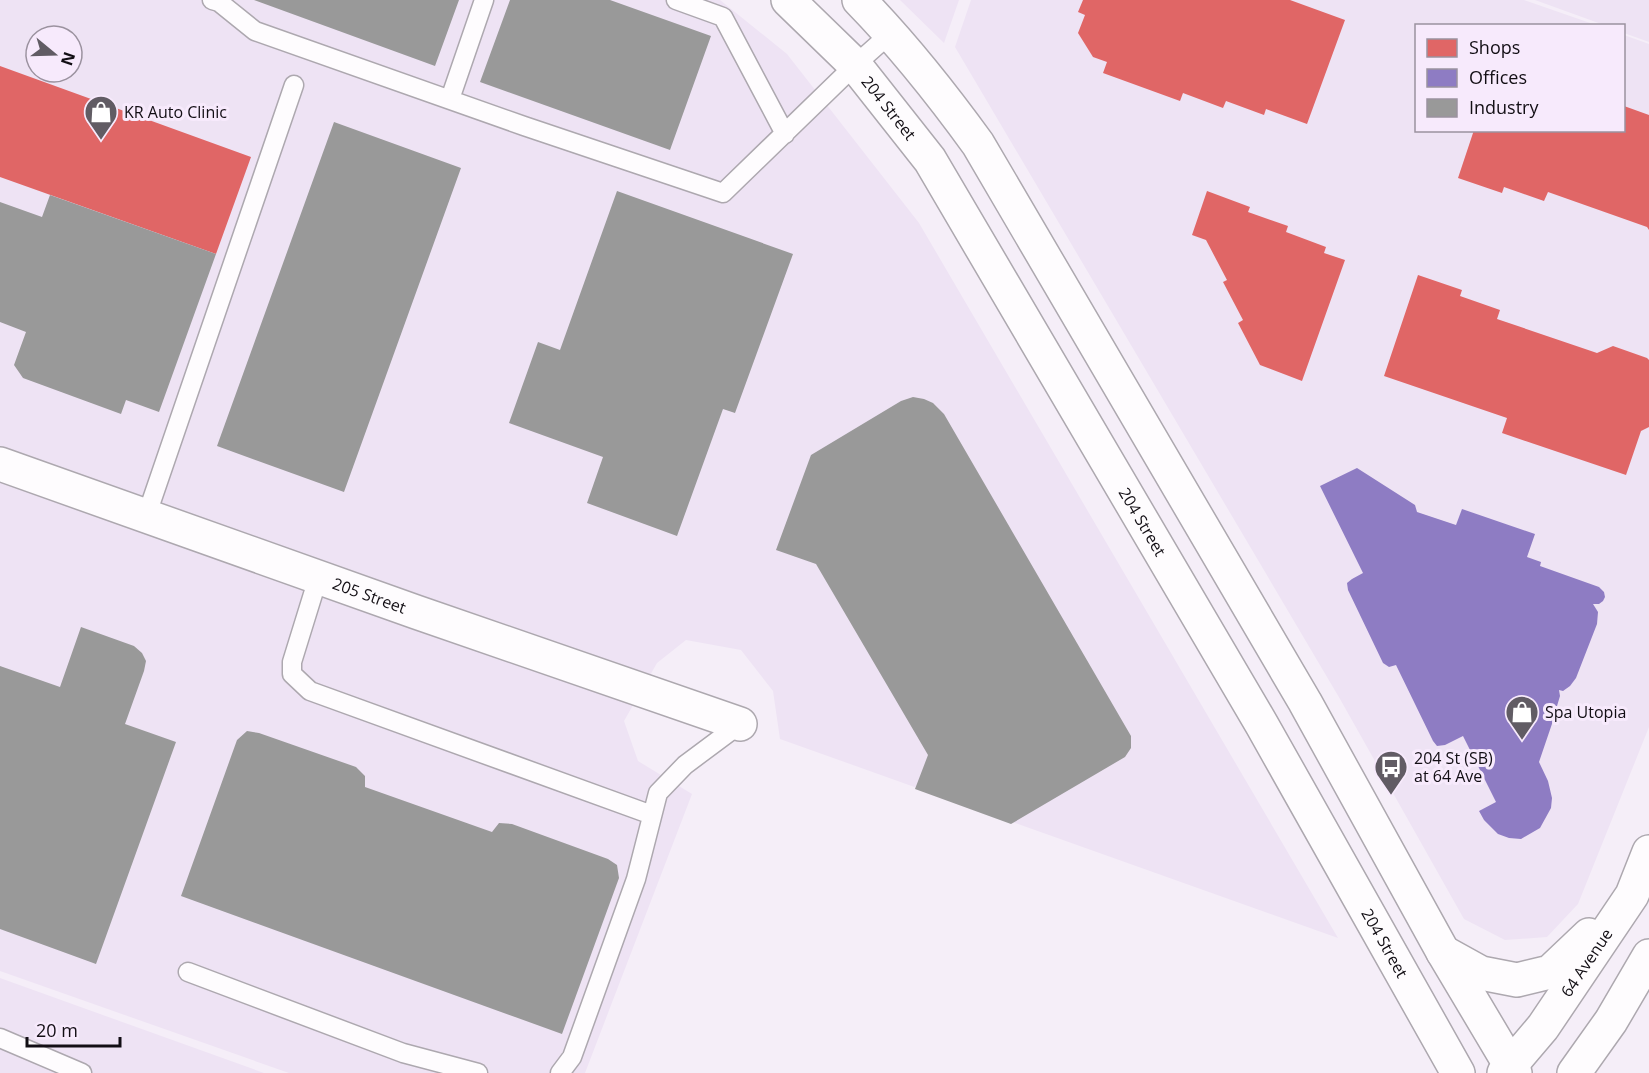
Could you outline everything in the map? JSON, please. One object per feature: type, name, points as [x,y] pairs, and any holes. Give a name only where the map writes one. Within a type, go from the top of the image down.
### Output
[{"type":"main road","name":"204 Street","points":[[788,0],[855,65],[930,160],[949,190],[1257,715],[1458,1073]]},
{"type":"main road","points":[[859,0],[891,33],[944,97],[978,144],[1305,702],[1510,1070]]},
{"type":"main road","name":"205 Street","points":[[0,464],[318,578],[740,724]]},
{"type":"main road","name":"64 Avenue","points":[[1510,1070],[1543,1027],[1632,895],[1649,852]]},
{"type":"main road","points":[[1443,952],[1481,973],[1517,980],[1550,972],[1632,895]]},
{"type":"main road","points":[[1574,1073],[1611,1021],[1649,956]]},
{"type":"lane","points":[[450,99],[484,0]]},
{"type":"lane","points":[[676,0],[723,16],[785,134]]},
{"type":"lane","points":[[217,1],[255,31],[723,193],[891,33]]},
{"type":"lane","points":[[146,517],[294,85]]},
{"type":"lane","points":[[318,578],[292,662],[292,674],[310,691],[652,815]]},
{"type":"lane","points":[[560,1073],[572,1057],[632,890],[658,793],[685,765],[740,724]]},
{"type":"lane","points":[[188,972],[403,1053],[478,1073]]},
{"type":"lane","points":[[0,1038],[82,1073]]},
{"type":"shaded area","points":[[0,0],[720,0],[787,54],[919,223],[1338,938],[780,739],[773,691],[741,650],[686,640],[657,663],[624,721],[638,761],[692,794],[585,1073],[289,1073],[0,971]]},
{"type":"shaded area","points":[[900,0],[959,0],[944,43]]},
{"type":"shaded area","points":[[971,0],[1524,0],[1593,24],[1415,24],[1415,132],[1625,132],[1625,35],[1649,44],[1649,727],[1578,904],[1547,937],[1505,940],[1464,919],[1340,699],[955,47]]},
{"type":"shaded area","points":[[1535,0],[1649,0],[1649,42],[1625,33],[1625,24],[1601,24]]},
{"type":"shaded area","points":[[0,978],[264,1073],[0,1073]]},
{"type":"building: Shops","points":[[1083,0],[1290,0],[1345,20],[1307,124],[1266,109],[1264,115],[1226,101],[1223,108],[1183,93],[1180,101],[1103,73],[1107,62],[1093,57],[1078,33],[1085,15],[1078,12]]},
{"type":"building: Shops","points":[[0,66],[24,75],[24,84],[50,84],[251,157],[216,254],[0,177]]},
{"type":"building: Shops","points":[[1625,106],[1649,115],[1649,230],[1647,227],[1548,192],[1544,201],[1504,187],[1502,193],[1458,178],[1473,132],[1625,132]]},
{"type":"building: Shops","points":[[1207,191],[1250,207],[1248,212],[1288,226],[1286,232],[1326,247],[1324,253],[1345,260],[1302,381],[1260,365],[1238,323],[1243,320],[1223,282],[1227,280],[1206,240],[1192,235]]},
{"type":"building: Shops","points":[[1418,275],[1462,290],[1460,296],[1500,310],[1497,319],[1597,353],[1613,346],[1647,358],[1649,360],[1649,427],[1641,431],[1626,475],[1502,433],[1507,418],[1384,376]]},
{"type":"building: Offices","points":[[1357,468],[1415,505],[1417,512],[1456,525],[1462,509],[1535,534],[1527,557],[1541,562],[1540,566],[1599,587],[1604,592],[1603,601],[1593,604],[1598,612],[1597,624],[1576,678],[1563,691],[1559,690],[1557,706],[1554,710],[1547,712],[1555,715],[1539,762],[1548,781],[1552,798],[1551,808],[1540,828],[1521,839],[1498,834],[1484,820],[1479,811],[1496,802],[1463,736],[1445,745],[1437,746],[1433,741],[1396,665],[1389,667],[1383,663],[1348,590],[1347,583],[1363,573],[1320,486]]},
{"type":"building: Industry","points":[[254,0],[459,0],[435,66]]},
{"type":"building: Industry","points":[[510,0],[610,0],[711,36],[670,150],[480,82]]},
{"type":"building: Industry","points":[[334,122],[461,168],[344,492],[217,446]]},
{"type":"building: Industry","points":[[617,191],[793,254],[735,413],[723,409],[677,536],[587,503],[603,457],[509,423],[538,342],[560,350]]},
{"type":"building: Industry","points":[[50,195],[216,254],[159,412],[126,400],[121,414],[23,378],[14,365],[26,332],[0,322],[0,202],[42,217]]},
{"type":"building: Industry","points":[[913,397],[933,403],[944,414],[1131,736],[1131,748],[1125,757],[1011,824],[915,789],[928,755],[816,564],[776,550],[811,455],[901,401]]},
{"type":"building: Industry","points":[[81,627],[134,646],[142,653],[146,661],[144,671],[125,724],[176,742],[96,964],[0,929],[0,666],[60,687]]},
{"type":"building: Industry","points":[[247,731],[259,733],[356,767],[365,776],[365,787],[492,832],[499,823],[512,824],[608,859],[617,865],[619,878],[562,1034],[181,896],[237,740]]},
{"type":"place","name":"KR Auto Clinic","points":[[101,141]]},
{"type":"place","name":"Spa Utopia","points":[[1522,741]]},
{"type":"place","name":"204 St (SB) at 64 Ave","points":[[1391,796]]}]
